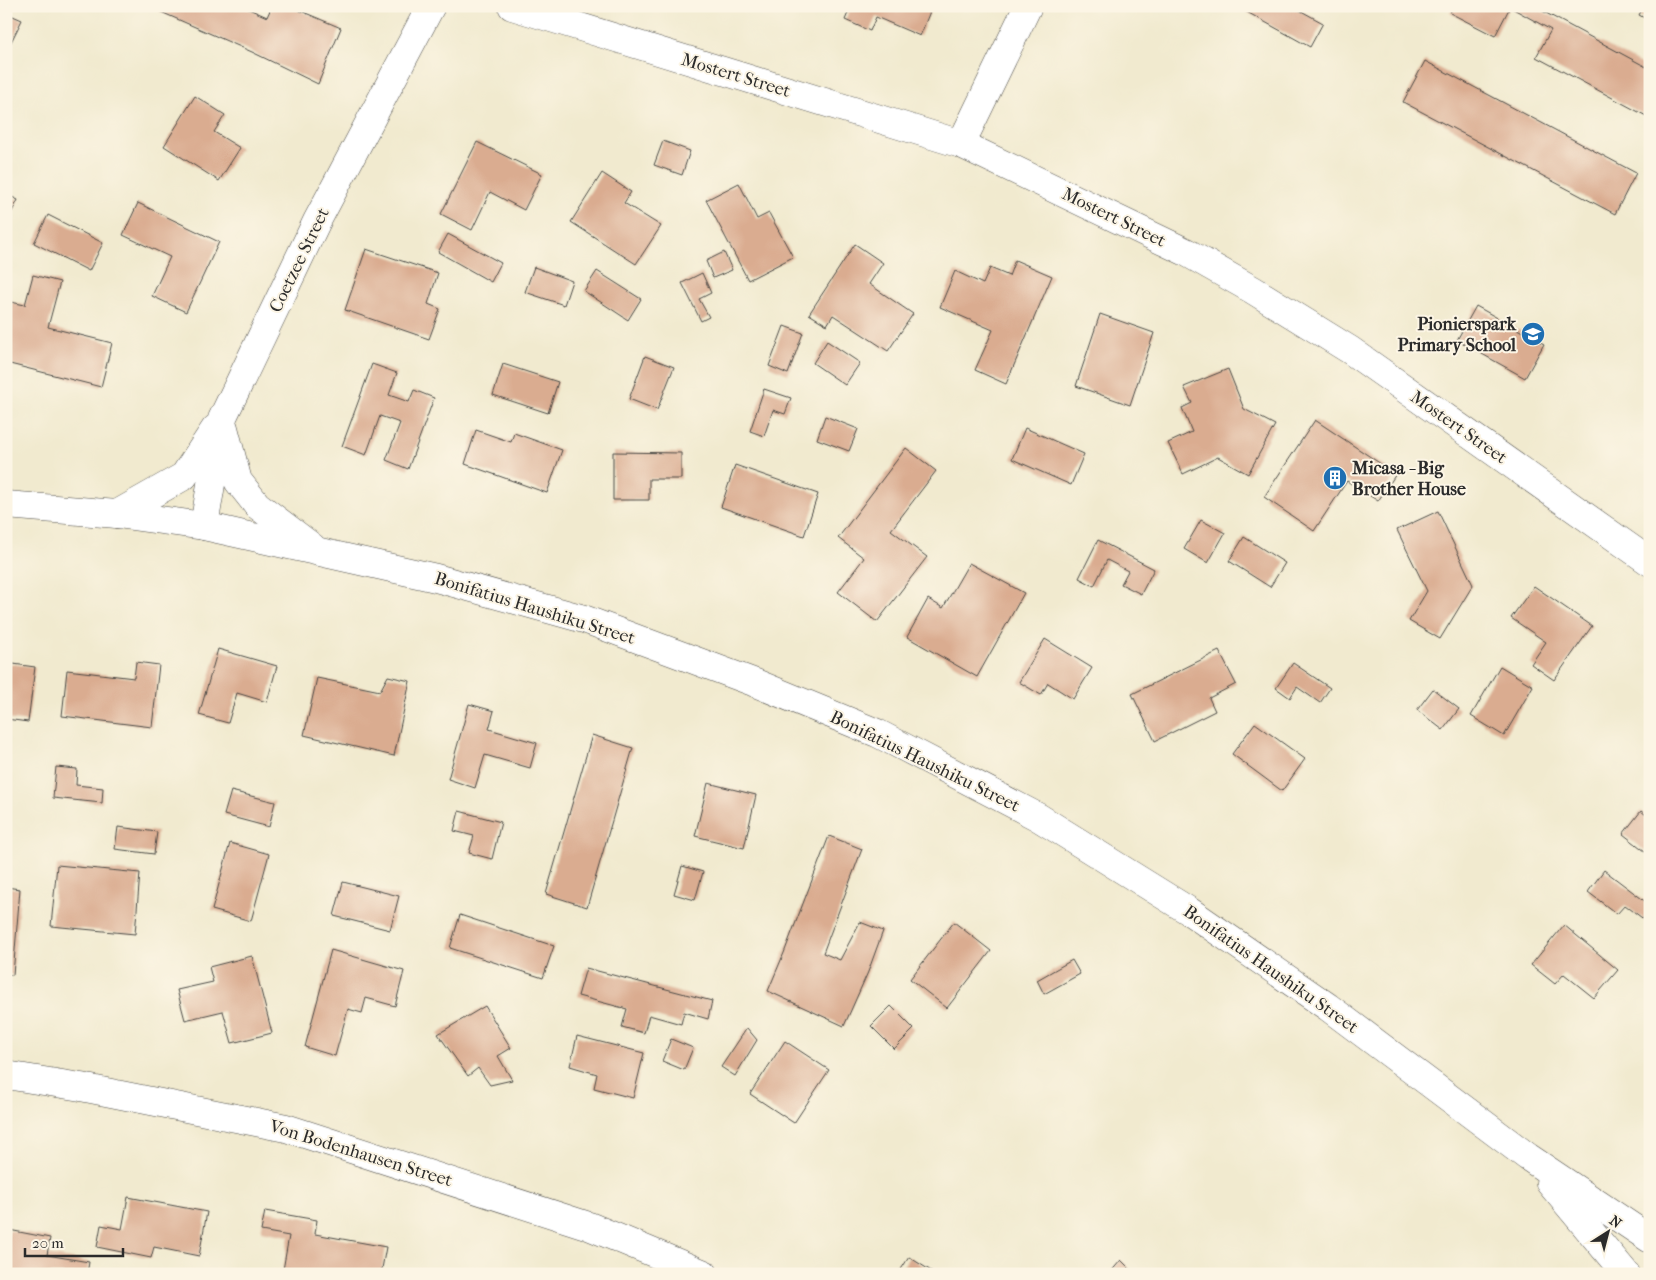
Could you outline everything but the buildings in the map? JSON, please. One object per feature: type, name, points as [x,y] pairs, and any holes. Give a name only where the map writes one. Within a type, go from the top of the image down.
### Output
[{"type":"street","name":"Coetzee Street","points":[[204,526],[222,419],[317,221],[431,6]]},
{"type":"street","name":"Mostert Street","points":[[512,6],[961,144],[1186,252],[1350,350],[1650,562]]},
{"type":"street","points":[[961,144],[1028,6]]},
{"type":"street","points":[[117,514],[184,476],[222,419]]},
{"type":"street","points":[[222,419],[238,481],[257,505],[318,551]]},
{"type":"street","name":"Bonifatius Haushiku Street","points":[[6,505],[117,514],[204,526],[436,578],[584,619],[754,682],[877,733],[1038,817],[1189,911],[1328,1007],[1528,1157],[1650,1239]]},
{"type":"street","name":"Von Bodenhausen Street","points":[[6,1075],[81,1086],[286,1128],[589,1226],[704,1274]]},
{"type":"street","points":[[1528,1157],[1626,1274]]},
{"type":"place","name":"Pionierspark Primary School","points":[[1533,334]]},
{"type":"place","name":"Micasa - Big Brother House","points":[[1335,478]]}]
